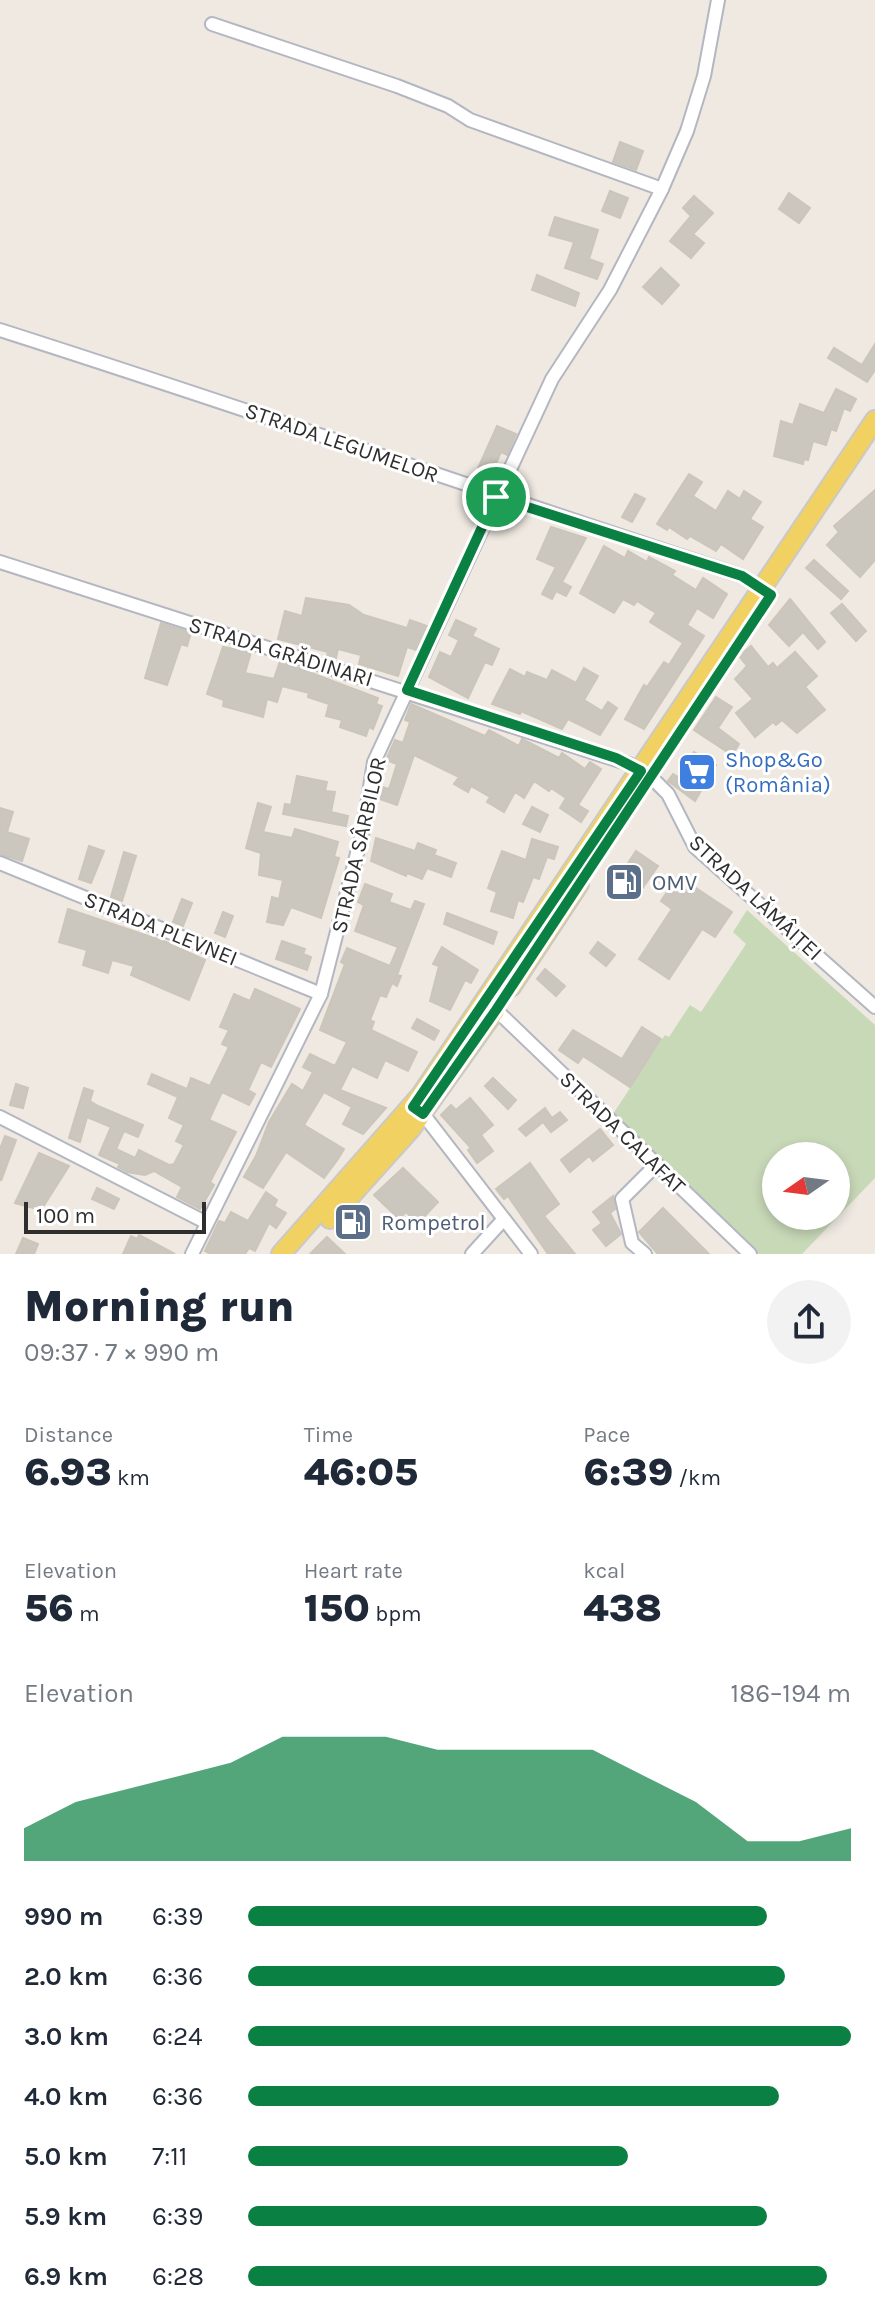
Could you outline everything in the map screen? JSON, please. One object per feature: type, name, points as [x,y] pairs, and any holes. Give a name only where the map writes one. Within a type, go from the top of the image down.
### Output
[{"type":"main road","points":[[298,1254],[418,1110],[491,1006],[766,591],[875,420]]},
{"type":"main road","points":[[766,591],[875,440]]},
{"type":"main road","points":[[281,1254],[418,1110]]},
{"type":"street","name":"STRADA SÂRBILOR","points":[[192,1254],[321,994],[363,830],[371,771],[552,379],[610,290],[662,189],[687,131],[704,76],[718,0]]},
{"type":"street","points":[[212,24],[397,86],[448,106],[470,120],[662,189]]},
{"type":"street","name":"STRADA LEGUMELOR","points":[[0,330],[311,430],[496,497],[742,576],[766,591]]},
{"type":"street","name":"STRADA GRĂDINARI","points":[[0,562],[616,758],[646,774]]},
{"type":"street","name":"STRADA LĂMÂIȚEI","points":[[646,774],[675,806],[695,847],[875,1007]]},
{"type":"street","name":"STRADA PLEVNEI","points":[[0,863],[321,994]]},
{"type":"street","name":"STRADA CALAFAT","points":[[491,1006],[745,1252]]},
{"type":"street","points":[[418,1110],[531,1254]]},
{"type":"street","points":[[0,1117],[207,1223]]},
{"type":"street","points":[[645,1254],[632,1243],[622,1199],[657,1164]]},
{"type":"street","points":[[472,1254],[503,1220]]},
{"type":"street","points":[[623,1254],[632,1243]]},
{"type":"green space","points":[[747,910],[875,1025],[875,1178],[850,1204],[850,1142],[762,1142],[762,1230],[825,1230],[802,1254],[759,1254],[613,1114],[665,1035],[669,1037],[690,1005],[701,1012],[746,944],[733,932]]},
{"type":"building","points":[[620,142],[643,151],[636,170],[613,162]]},
{"type":"building","points":[[610,191],[628,198],[620,218],[602,211]]},
{"type":"building","points":[[789,193],[810,208],[799,223],[779,209]]},
{"type":"building","points":[[694,196],[713,213],[693,234],[704,243],[691,258],[670,241],[691,216],[683,208]]},
{"type":"building","points":[[555,217],[598,230],[589,259],[603,264],[597,279],[565,268],[574,242],[549,235]]},
{"type":"building","points":[[661,268],[679,285],[662,304],[643,287]]},
{"type":"building","points":[[537,275],[579,293],[575,306],[532,290]]},
{"type":"building","points":[[875,344],[875,370],[867,382],[828,358],[834,348],[862,365]]},
{"type":"building","points":[[836,389],[856,399],[850,411],[844,408],[836,431],[831,429],[826,445],[813,441],[808,460],[804,459],[803,464],[774,456],[781,421],[793,425],[800,404],[824,413]]},
{"type":"building","points":[[497,426],[516,434],[507,455],[501,452],[488,481],[475,475]]},
{"type":"building","points":[[689,474],[702,482],[693,496],[716,511],[728,491],[740,499],[744,491],[761,502],[750,519],[763,527],[743,559],[721,544],[716,551],[690,536],[687,539],[669,527],[667,530],[657,524]]},
{"type":"building","points":[[875,490],[875,560],[860,577],[827,545],[839,532],[834,526]]},
{"type":"building","points":[[635,494],[645,499],[632,522],[622,517]]},
{"type":"building","points":[[551,527],[586,538],[562,582],[571,587],[566,596],[556,591],[552,599],[542,594],[556,567],[537,559]]},
{"type":"building","points":[[604,546],[625,558],[628,551],[647,562],[649,557],[675,571],[672,575],[696,590],[703,578],[727,594],[713,618],[697,608],[687,625],[704,636],[644,729],[625,719],[644,685],[647,687],[664,662],[669,665],[683,643],[650,622],[656,613],[637,601],[634,605],[623,599],[614,613],[580,593]]},
{"type":"building","points":[[814,560],[848,591],[841,599],[806,568]]},
{"type":"building","points":[[306,598],[349,605],[364,615],[407,628],[410,620],[427,626],[416,650],[407,647],[398,676],[359,664],[361,655],[338,649],[336,658],[327,655],[328,652],[278,639],[285,611],[302,616]]},
{"type":"building","points":[[790,599],[825,642],[818,649],[803,632],[789,646],[769,625]]},
{"type":"building","points":[[842,604],[866,631],[856,641],[831,613]]},
{"type":"building","points":[[456,620],[476,629],[472,636],[499,649],[492,665],[485,662],[468,698],[429,677],[440,652],[451,657],[459,640],[449,635]]},
{"type":"building","points":[[161,623],[191,633],[187,646],[181,644],[167,685],[145,678]]},
{"type":"building","points":[[751,646],[768,667],[773,663],[777,668],[795,652],[817,676],[805,687],[825,710],[797,733],[782,720],[776,725],[773,722],[755,737],[736,713],[753,699],[735,679],[747,666],[739,656]]},
{"type":"building","points":[[223,647],[251,652],[245,673],[274,679],[280,661],[378,698],[376,704],[382,706],[373,729],[369,727],[366,736],[340,727],[342,720],[326,716],[329,704],[308,697],[309,693],[282,686],[277,702],[267,699],[263,717],[223,706],[224,700],[207,694]]},
{"type":"building","points":[[584,668],[598,676],[584,700],[602,711],[608,702],[617,708],[600,735],[568,719],[562,729],[521,711],[520,714],[492,704],[510,669],[525,677],[527,672],[547,680],[552,670],[576,683]]},
{"type":"building","points":[[716,697],[732,707],[718,728],[739,744],[732,755],[694,730]]},
{"type":"building","points":[[411,704],[485,736],[489,730],[519,746],[522,739],[559,758],[562,753],[585,769],[590,762],[601,769],[578,805],[588,811],[581,822],[560,808],[566,798],[534,781],[524,798],[515,792],[504,812],[487,802],[490,797],[471,786],[468,792],[454,784],[459,777],[414,755],[397,805],[377,798],[379,786],[389,789],[397,764],[386,760],[395,740],[403,743],[410,722],[405,720]]},
{"type":"building","points":[[694,752],[716,765],[695,801],[668,781],[673,774],[680,778]]},
{"type":"building","points":[[297,776],[327,782],[325,791],[335,792],[331,812],[348,816],[346,826],[283,814],[285,804],[291,805]]},
{"type":"building","points":[[258,803],[271,807],[263,832],[292,838],[295,829],[338,842],[334,857],[339,858],[321,918],[291,907],[283,925],[267,922],[272,897],[279,899],[283,880],[259,875],[261,853],[246,848]]},
{"type":"building","points":[[532,807],[548,815],[540,832],[523,824]]},
{"type":"building","points":[[0,808],[13,812],[7,832],[29,839],[22,861],[0,854]]},
{"type":"building","points":[[376,838],[415,851],[418,843],[436,850],[434,855],[456,863],[451,877],[427,868],[422,879],[407,873],[406,876],[371,861]]},
{"type":"building","points":[[532,839],[558,847],[554,859],[547,857],[539,879],[533,877],[523,902],[518,900],[513,918],[491,911],[497,892],[488,888],[502,851],[526,860]]},
{"type":"building","points":[[89,846],[104,851],[91,883],[79,879]]},
{"type":"building","points":[[636,851],[658,866],[634,900],[606,880],[615,869],[621,874]]},
{"type":"building","points":[[124,852],[136,856],[122,901],[111,897]]},
{"type":"building","points":[[678,876],[732,912],[715,937],[702,929],[669,979],[639,959],[672,909],[661,901]]},
{"type":"building","points":[[365,884],[392,894],[389,902],[411,910],[415,901],[424,904],[397,975],[401,976],[397,986],[392,983],[386,997],[380,995],[370,1020],[374,1022],[371,1030],[417,1052],[408,1071],[385,1060],[377,1078],[352,1066],[340,1090],[386,1108],[363,1134],[343,1124],[352,1107],[324,1092],[304,1125],[344,1149],[324,1178],[286,1152],[263,1188],[244,1177],[269,1122],[292,1084],[303,1091],[313,1072],[303,1067],[310,1054],[335,1066],[347,1042],[320,1030],[345,964],[341,962],[347,948],[390,966],[398,947],[355,931],[364,905],[358,902]]},
{"type":"building","points":[[182,899],[192,903],[183,926],[173,922]]},
{"type":"building","points":[[68,909],[166,942],[205,960],[189,1000],[131,975],[134,966],[112,960],[108,973],[83,965],[87,950],[59,942]]},
{"type":"building","points":[[223,912],[233,916],[225,937],[215,933]]},
{"type":"building","points":[[447,913],[497,932],[493,944],[444,924]]},
{"type":"building","points":[[282,941],[305,949],[303,954],[311,957],[307,970],[276,959]]},
{"type":"building","points":[[598,942],[615,955],[606,966],[590,953]]},
{"type":"building","points":[[442,947],[478,970],[471,983],[465,980],[450,1010],[430,1001],[439,966],[433,964]]},
{"type":"building","points":[[545,969],[565,986],[556,996],[537,979]]},
{"type":"building","points":[[255,989],[300,1009],[271,1067],[261,1062],[248,1090],[255,1094],[249,1105],[222,1092],[209,1120],[236,1132],[210,1182],[214,1185],[200,1209],[177,1197],[182,1187],[154,1171],[145,1175],[127,1172],[118,1167],[120,1164],[99,1155],[111,1127],[87,1117],[80,1142],[69,1138],[84,1088],[93,1091],[90,1101],[143,1125],[138,1137],[124,1131],[116,1149],[135,1158],[139,1150],[169,1165],[174,1164],[184,1145],[176,1141],[184,1125],[169,1118],[178,1097],[148,1084],[152,1074],[187,1089],[191,1078],[210,1086],[229,1047],[222,1044],[229,1030],[220,1027],[234,994],[250,1001]]},
{"type":"building","points":[[417,1019],[439,1031],[434,1040],[412,1028]]},
{"type":"building","points":[[642,1027],[661,1039],[630,1087],[583,1056],[578,1063],[559,1050],[573,1030],[622,1059]]},
{"type":"building","points":[[493,1078],[516,1100],[508,1109],[485,1086]]},
{"type":"building","points":[[16,1084],[28,1088],[23,1108],[10,1105]]},
{"type":"building","points":[[470,1098],[493,1125],[481,1135],[493,1151],[477,1163],[468,1150],[471,1148],[441,1115],[451,1105],[456,1110]]},
{"type":"building","points":[[545,1108],[552,1118],[560,1112],[567,1120],[551,1132],[543,1122],[526,1136],[519,1129]]},
{"type":"building","points":[[600,1129],[613,1145],[593,1161],[589,1156],[570,1172],[561,1160]]},
{"type":"building","points":[[5,1136],[16,1140],[1,1181],[0,1149]]},
{"type":"building","points":[[39,1153],[69,1166],[41,1210],[15,1203]]},
{"type":"building","points":[[530,1163],[559,1204],[544,1216],[575,1254],[548,1254],[508,1196],[504,1199],[496,1189]]},
{"type":"building","points":[[403,1168],[438,1202],[418,1223],[406,1212],[399,1219],[374,1195]]},
{"type":"building","points":[[97,1188],[119,1199],[114,1209],[92,1199]]},
{"type":"building","points":[[266,1192],[277,1200],[274,1206],[286,1213],[276,1228],[269,1223],[255,1251],[249,1248],[245,1254],[211,1254],[205,1251],[219,1221],[225,1223],[231,1212],[248,1221]]},
{"type":"building","points":[[613,1196],[615,1209],[610,1213],[621,1234],[606,1246],[593,1230],[602,1223],[593,1212]]},
{"type":"building","points":[[663,1208],[709,1254],[658,1254],[639,1232]]},
{"type":"building","points":[[139,1235],[175,1254],[123,1254],[131,1236],[137,1239]]},
{"type":"building","points":[[327,1237],[345,1254],[310,1254]]},
{"type":"building","points":[[23,1238],[38,1244],[34,1254],[16,1254]]},
{"type":"place","name":"Shop&Go (România)","points":[[697,772]]},
{"type":"place","name":"OMV","points":[[624,882]]},
{"type":"place","name":"Rompetrol","points":[[353,1222]]},
{"type":"route","points":[[496,497],[742,576],[771,595],[496,1010],[423,1114],[413,1107],[641,771],[616,758],[407,690],[496,497]]}]
